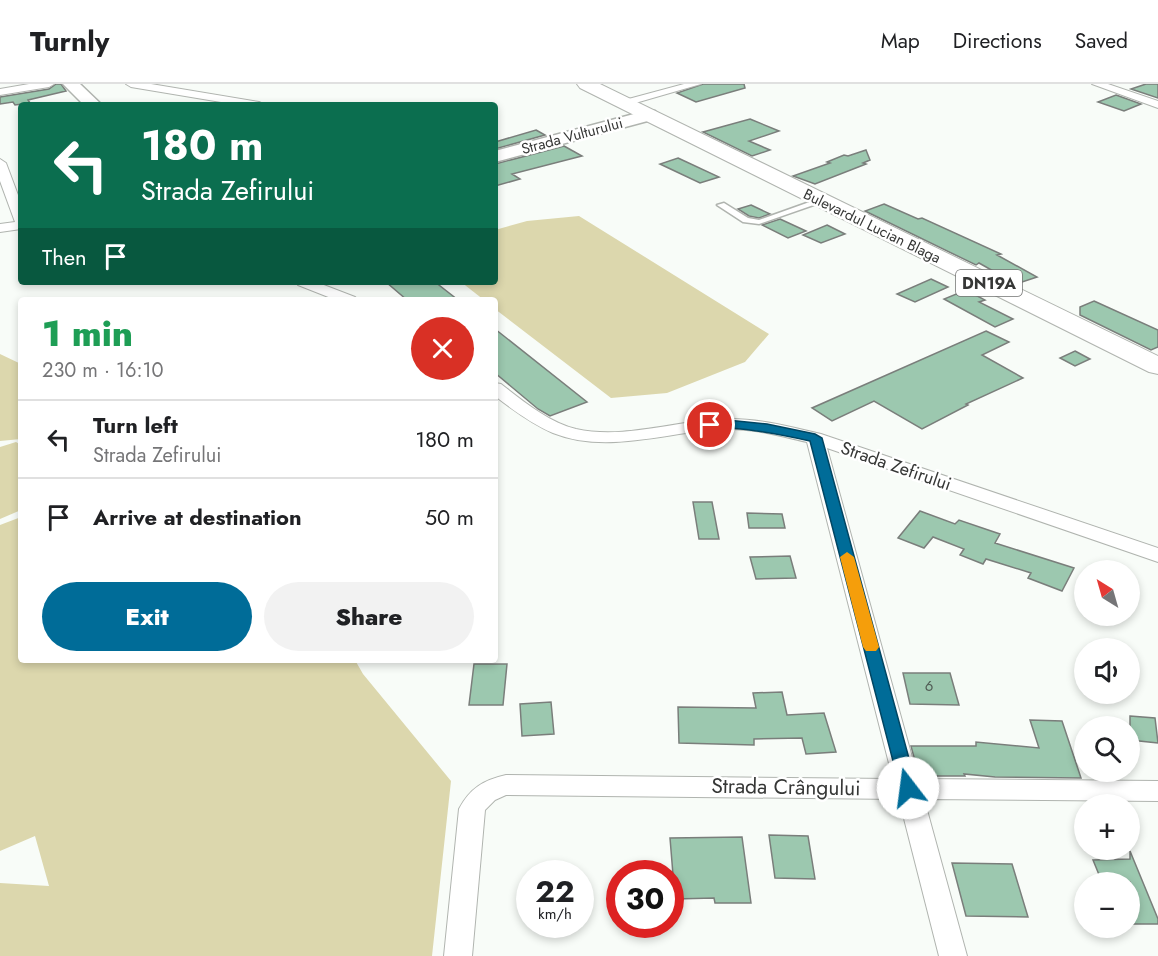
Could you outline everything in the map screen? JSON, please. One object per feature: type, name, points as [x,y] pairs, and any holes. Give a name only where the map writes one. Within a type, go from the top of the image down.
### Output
[{"type":"main road","name":"Bulevardul Lucian Blaga","points":[[586,84],[1158,366]]},
{"type":"street","points":[[0,92],[49,84]]},
{"type":"street","points":[[71,84],[91,102]]},
{"type":"street","points":[[131,84],[241,102]]},
{"type":"street","points":[[625,103],[696,84]]},
{"type":"street","points":[[1097,84],[1158,105]]},
{"type":"street","name":"Strada Vulturului","points":[[498,156],[649,115]]},
{"type":"street","points":[[0,163],[18,214]]},
{"type":"street","points":[[0,228],[18,224]]},
{"type":"street","points":[[311,285],[342,297]]},
{"type":"street","name":"Strada Zefirului","points":[[504,404],[568,432],[587,436],[608,437],[727,424],[767,428],[815,438],[1158,555]]},
{"type":"street","points":[[815,438],[952,956]]},
{"type":"street","name":"Strada Crângului","points":[[458,956],[472,809],[487,792],[506,785],[1158,791]]},
{"type":"lane","points":[[721,205],[746,220],[759,222],[821,201]]},
{"type":"shaded area","points":[[579,216],[769,334],[745,362],[667,393],[611,398],[498,311],[498,297],[480,297],[465,285],[498,285],[498,229],[527,221]]},
{"type":"shaded area","points":[[0,354],[18,363],[18,439],[0,441]]},
{"type":"shaded area","points":[[18,443],[18,511],[0,519],[0,447]]},
{"type":"shaded area","points":[[18,518],[18,663],[357,663],[363,674],[451,781],[432,956],[0,956],[0,883],[49,886],[35,836],[0,851],[0,525]]},
{"type":"building","points":[[56,84],[61,84],[66,91],[28,100],[29,102],[18,102],[18,105],[13,102],[0,104],[0,97],[49,89]]},
{"type":"building","points":[[703,84],[744,84],[745,88],[696,102],[677,93]]},
{"type":"building","points":[[1146,84],[1158,84],[1158,98],[1131,89]]},
{"type":"building","points":[[1116,95],[1141,104],[1124,111],[1098,102]]},
{"type":"building","points":[[750,119],[779,131],[749,141],[770,150],[752,156],[703,132]]},
{"type":"building","points":[[536,130],[545,135],[498,148],[498,141]]},
{"type":"building","points":[[564,146],[582,156],[512,174],[520,179],[498,185],[498,163]]},
{"type":"building","points":[[866,150],[870,160],[863,163],[866,164],[815,184],[793,176],[830,163],[827,162],[844,155],[848,156]]},
{"type":"building","points":[[678,158],[719,177],[700,183],[660,164]]},
{"type":"building","points":[[884,204],[918,219],[922,218],[1001,254],[997,255],[1037,277],[1016,284],[979,263],[976,265],[865,211]]},
{"type":"building","points":[[751,205],[770,214],[759,218],[749,216],[738,209]]},
{"type":"building","points":[[780,219],[806,231],[788,238],[762,225]]},
{"type":"building","points":[[827,225],[845,234],[821,243],[803,235]]},
{"type":"building","points":[[931,279],[948,287],[915,302],[897,294]]},
{"type":"building","points":[[390,285],[439,285],[454,297],[404,297]]},
{"type":"building","points":[[966,290],[985,300],[979,302],[1013,319],[995,327],[944,299]]},
{"type":"building","points":[[1094,301],[1158,330],[1158,347],[1151,350],[1080,315],[1080,307]]},
{"type":"building","points":[[498,331],[587,402],[550,416],[538,409],[498,376]]},
{"type":"building","points":[[986,331],[1009,342],[982,355],[1023,378],[966,404],[968,405],[922,429],[874,401],[832,421],[812,408]]},
{"type":"building","points":[[1075,351],[1090,359],[1075,366],[1060,358]]},
{"type":"building","points":[[693,502],[712,502],[719,539],[699,539]]},
{"type":"building","points":[[920,511],[955,524],[959,520],[1000,534],[995,543],[1074,568],[1062,591],[1028,578],[1031,573],[986,559],[983,564],[960,555],[964,549],[933,537],[924,548],[898,538]]},
{"type":"building","points":[[747,513],[782,514],[785,528],[749,528]]},
{"type":"building","points":[[790,556],[796,578],[756,579],[750,557]]},
{"type":"building","points":[[474,664],[507,664],[503,705],[469,705]]},
{"type":"building","points":[[903,673],[950,673],[959,705],[910,704]]},
{"type":"building","points":[[782,692],[787,715],[824,713],[836,752],[806,754],[802,738],[754,739],[754,745],[679,743],[678,707],[756,708],[753,693]]},
{"type":"building","points":[[551,702],[554,734],[522,736],[520,704]]},
{"type":"building","points":[[1140,717],[1155,718],[1158,743],[1140,741]]},
{"type":"building","points":[[1030,720],[1062,721],[1074,757],[1074,778],[995,777],[964,774],[965,776],[919,776],[911,746],[976,746],[976,742],[1039,748]]},
{"type":"building","points":[[769,835],[808,836],[815,879],[775,878]]},
{"type":"building","points":[[742,837],[751,903],[715,903],[714,898],[684,899],[684,860],[672,860],[670,838]]},
{"type":"building","points":[[1093,860],[1134,860],[1139,872],[1098,872]]},
{"type":"building","points":[[952,863],[1012,864],[1028,917],[966,916]]},
{"type":"building","points":[[1140,875],[1158,919],[1158,924],[1140,924]]},
{"type":"slow traffic","points":[[847,557],[871,647]]},
{"type":"route","points":[[710,425],[727,424],[767,428],[815,438],[908,788]]}]
